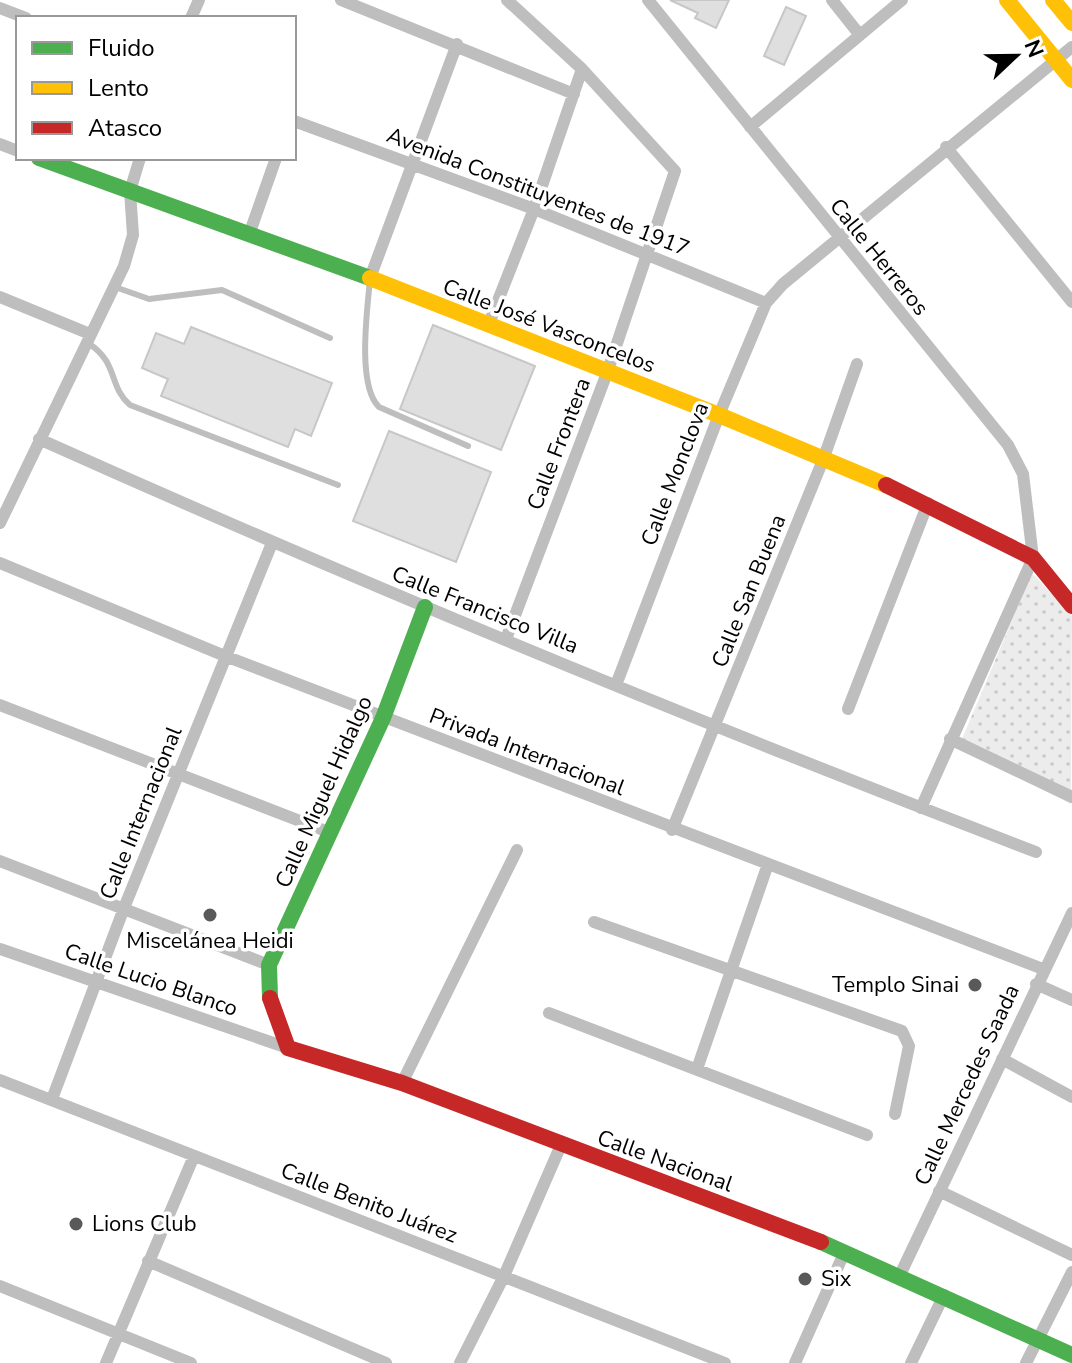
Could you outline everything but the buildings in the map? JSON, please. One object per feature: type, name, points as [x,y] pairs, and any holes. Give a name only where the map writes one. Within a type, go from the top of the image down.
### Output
[{"type":"street","points":[[341,0],[457,44],[574,94]]},
{"type":"street","points":[[488,326],[534,209],[582,69],[507,0]]},
{"type":"street","name":"Calle Herreros","points":[[648,0],[1012,453],[1026,489],[1033,558]]},
{"type":"street","points":[[832,0],[859,34]]},
{"type":"street","points":[[750,127],[902,0]]},
{"type":"street","points":[[1007,0],[1072,80]]},
{"type":"street","points":[[1053,0],[1072,23]]},
{"type":"street","points":[[0,8],[21,16]]},
{"type":"street","points":[[370,278],[457,44]]},
{"type":"street","name":"Calle Monclova","points":[[616,685],[719,415],[766,303],[783,284],[837,238],[1072,47]]},
{"type":"street","name":"Calle Frontera","points":[[506,639],[607,373],[675,171],[582,69]]},
{"type":"street","name":"Avenida Constituyentes de 1917","points":[[296,122],[534,209],[766,303]]},
{"type":"street","points":[[946,147],[1072,302]]},
{"type":"street","name":"Calle José Vasconcelos","points":[[45,160],[250,232],[719,415],[928,503],[1033,558]]},
{"type":"street","points":[[0,523],[114,286],[132,242],[130,191],[139,160]]},
{"type":"street","points":[[250,232],[275,160]]},
{"type":"street","points":[[0,297],[88,338]]},
{"type":"street","name":"Calle San Buena","points":[[672,830],[823,460],[857,364]]},
{"type":"street","name":"Calle Francisco Villa","points":[[39,439],[272,543],[715,728],[1036,852]]},
{"type":"street","points":[[848,709],[928,503]]},
{"type":"street","name":"Calle Internacional","points":[[52,1099],[124,908],[272,543]]},
{"type":"street","points":[[921,808],[1033,558],[1072,606]]},
{"type":"street","name":"Privada Internacional","points":[[0,563],[383,718],[1043,969]]},
{"type":"street","name":"Calle Miguel Hidalgo","points":[[288,1048],[269,995],[269,965],[383,718],[425,607]]},
{"type":"street","points":[[0,705],[331,833]]},
{"type":"street","points":[[950,739],[1072,797]]},
{"type":"street","points":[[402,1083],[517,850]]},
{"type":"street","points":[[0,861],[269,965]]},
{"type":"street","points":[[697,1069],[768,864]]},
{"type":"street","name":"Calle Mercedes Saada","points":[[900,1275],[1072,913]]},
{"type":"street","points":[[594,922],[906,1034],[909,1046],[895,1114]]},
{"type":"street","name":"Calle Lucio Blanco","points":[[0,949],[288,1048]]},
{"type":"street","points":[[1036,984],[1072,1000]]},
{"type":"street","points":[[549,1013],[867,1135]]},
{"type":"street","name":"Calle Nacional","points":[[288,1048],[402,1083],[845,1251],[1072,1355]]},
{"type":"street","points":[[1002,1059],[1072,1097]]},
{"type":"street","name":"Calle Benito Juárez","points":[[0,1080],[725,1363]]},
{"type":"street","points":[[460,1363],[504,1276],[561,1145]]},
{"type":"street","points":[[106,1363],[194,1156]]},
{"type":"street","points":[[939,1191],[1072,1255]]},
{"type":"street","points":[[795,1363],[845,1251]]},
{"type":"street","points":[[148,1261],[386,1363]]},
{"type":"street","points":[[1026,1363],[1072,1272]]},
{"type":"street","points":[[0,1286],[191,1363]]},
{"type":"street","points":[[911,1363],[944,1295]]},
{"type":"lane","points":[[370,278],[366,384],[372,401],[379,407],[468,446]]},
{"type":"lane","points":[[114,286],[149,299],[222,290],[330,338]]},
{"type":"lane","points":[[88,338],[106,356],[121,394],[130,405],[338,485]]},
{"type":"shaded area","points":[[1032,573],[1072,616],[1071,804],[959,746]]},
{"type":"traffic: fast","points":[[45,160],[370,278]]},
{"type":"traffic: fast","points":[[270,998],[269,965],[383,718],[425,607]]},
{"type":"traffic: fast","points":[[821,1242],[1072,1355]]},
{"type":"traffic: slow","points":[[1007,0],[1072,80]]},
{"type":"traffic: slow","points":[[1053,0],[1072,23]]},
{"type":"traffic: slow","points":[[370,278],[719,415],[886,485]]},
{"type":"traffic: jam","points":[[886,485],[1033,558],[1072,606]]},
{"type":"traffic: jam","points":[[270,998],[288,1048],[402,1083],[821,1242]]},
{"type":"place","name":"Miscelánea Heidi","points":[[210,915]]},
{"type":"place","name":"Templo Sinai","points":[[975,985]]},
{"type":"place","name":"Lions Club","points":[[76,1224]]},
{"type":"place","name":"Six","points":[[805,1279]]}]
